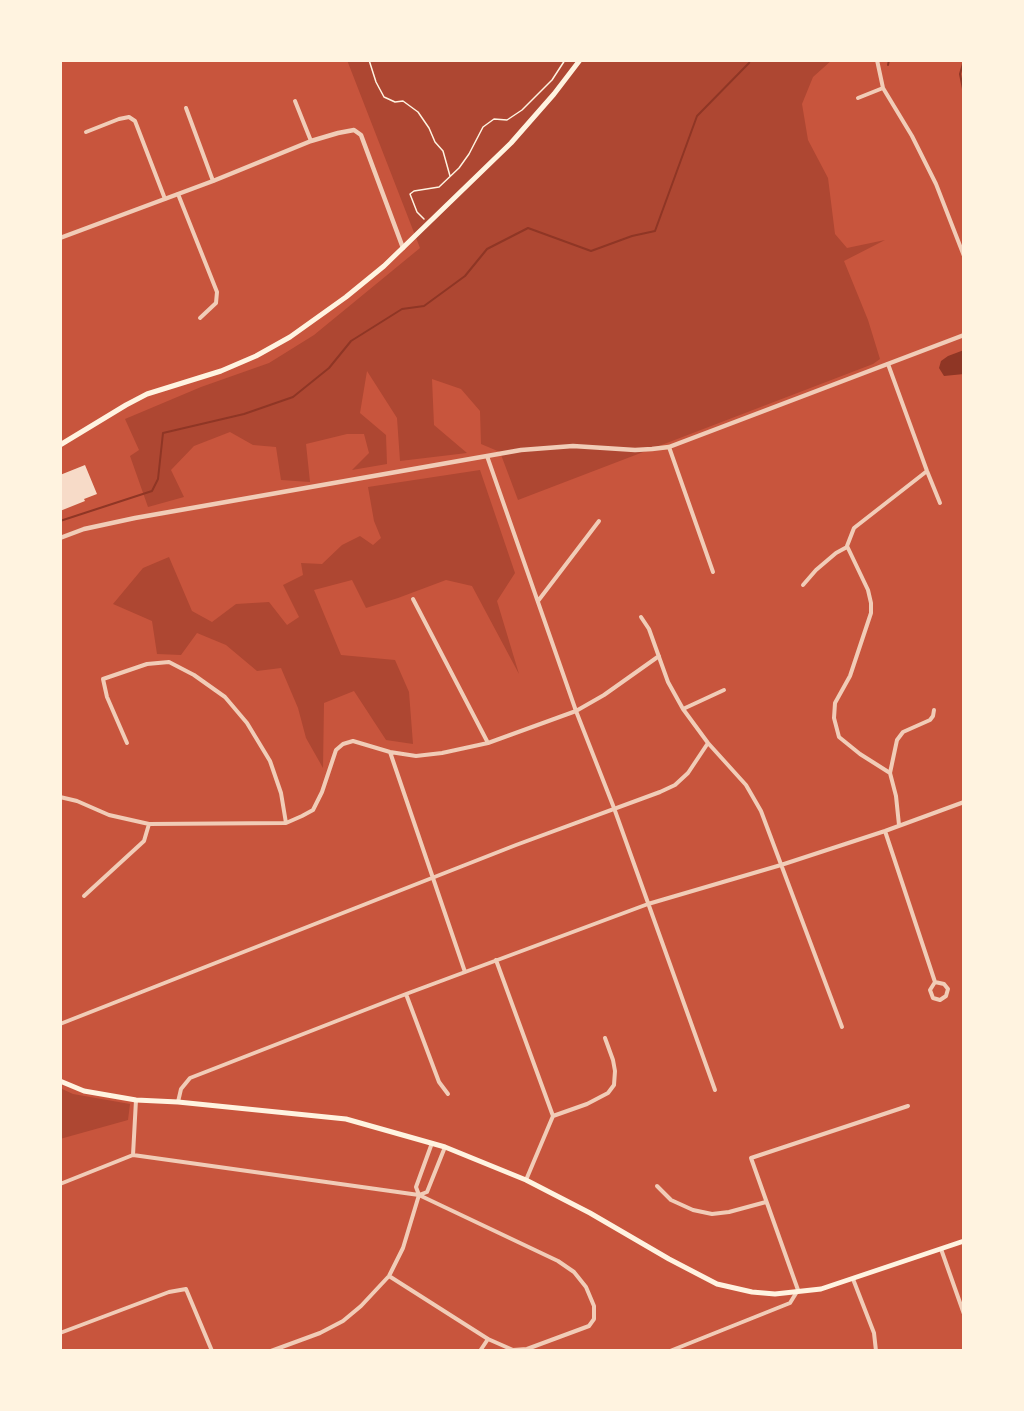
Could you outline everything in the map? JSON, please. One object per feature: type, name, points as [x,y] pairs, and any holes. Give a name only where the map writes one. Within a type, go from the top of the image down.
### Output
[{"type":"main road","points":[[60,445],[142,396],[220,371],[267,351],[291,337],[346,297],[374,275],[430,223],[526,126],[580,60]]},
{"type":"main road","points":[[60,1081],[84,1091],[136,1100],[346,1119],[432,1143],[526,1180],[717,1284],[752,1292],[775,1294],[821,1289],[964,1241]]},
{"type":"street","points":[[877,60],[883,88],[912,136],[936,184],[964,256]]},
{"type":"street","points":[[858,98],[883,88]]},
{"type":"street","points":[[295,101],[311,141]]},
{"type":"street","points":[[186,108],[213,181]]},
{"type":"street","points":[[86,132],[119,119],[129,117],[135,122],[165,199]]},
{"type":"street","points":[[60,238],[213,181],[311,141],[338,132],[354,130],[361,135],[403,248]]},
{"type":"street","points":[[178,194],[217,292],[216,303],[200,318]]},
{"type":"street","points":[[60,538],[84,529],[135,518],[520,450],[573,446],[635,450],[669,447],[964,335]]},
{"type":"street","points":[[888,364],[940,503]]},
{"type":"street","points":[[669,447],[713,572]]},
{"type":"street","points":[[487,455],[576,711],[614,808],[715,1090]]},
{"type":"street","points":[[890,773],[839,737],[834,718],[835,703],[850,676],[871,613],[868,590],[848,547],[854,528],[927,471]]},
{"type":"street","points":[[537,601],[599,521]]},
{"type":"street","points":[[802,585],[836,553],[848,547]]},
{"type":"street","points":[[413,599],[488,743]]},
{"type":"street","points":[[641,617],[649,629],[668,682],[683,709],[708,743],[746,785],[761,811],[842,1028]]},
{"type":"street","points":[[60,797],[77,801],[109,815],[149,824],[286,823],[312,810],[322,792],[336,750],[343,744],[353,741],[390,752],[416,756],[488,743],[576,711],[604,695],[659,656]]},
{"type":"street","points":[[127,743],[107,697],[103,679],[147,664],[169,662],[194,675],[225,697],[247,723],[270,761],[282,793],[286,823]]},
{"type":"street","points":[[683,709],[724,690]]},
{"type":"street","points":[[899,825],[896,796],[890,773],[897,740],[903,732],[930,720],[934,710]]},
{"type":"street","points":[[60,1024],[432,878],[660,792],[675,785],[688,773],[708,743]]},
{"type":"street","points":[[390,752],[465,972]]},
{"type":"street","points":[[178,1102],[181,1089],[190,1078],[406,994],[648,904],[781,866],[964,802]]},
{"type":"street","points":[[84,896],[144,840],[149,824]]},
{"type":"street","points":[[885,831],[935,982]]},
{"type":"street","points":[[496,960],[553,1116],[526,1180]]},
{"type":"street","points":[[935,982],[944,984],[948,989],[946,996],[940,1000],[933,998],[930,990],[935,982]]},
{"type":"street","points":[[406,994],[439,1082],[448,1094]]},
{"type":"street","points":[[553,1116],[588,1104],[608,1093],[614,1085],[613,1060],[605,1038]]},
{"type":"street","points":[[133,1155],[136,1100]]},
{"type":"street","points":[[670,1351],[790,1303],[798,1290],[751,1158],[909,1106]]},
{"type":"street","points":[[272,1351],[287,1348],[343,1321],[362,1306],[389,1276],[403,1248],[419,1195],[416,1187],[432,1143]]},
{"type":"street","points":[[419,1195],[427,1192],[445,1147]]},
{"type":"street","points":[[60,1184],[133,1155],[419,1195],[558,1261],[574,1272],[586,1287],[594,1306],[594,1319],[589,1326],[527,1349],[513,1350],[488,1339],[389,1276]]},
{"type":"street","points":[[657,1186],[671,1200],[693,1210],[711,1214],[729,1212],[766,1202]]},
{"type":"street","points":[[941,1250],[964,1314]]},
{"type":"street","points":[[853,1279],[874,1333],[876,1351]]},
{"type":"street","points":[[60,1333],[170,1292],[186,1289],[212,1351]]},
{"type":"street","points":[[480,1351],[488,1339]]},
{"type":"path","points":[[369,60],[384,97],[394,102],[403,101],[418,112],[443,152],[450,176]]},
{"type":"path","points":[[430,223],[417,212],[410,194],[414,191],[439,187],[459,168],[483,127],[494,119],[507,120],[522,110],[552,80],[565,60]]},
{"type":"shaded area","points":[[347,60],[832,60],[813,77],[802,104],[808,140],[828,178],[835,234],[847,248],[885,240],[844,261],[868,320],[880,359],[873,364],[518,500],[500,452],[481,444],[480,411],[461,389],[432,379],[434,425],[467,453],[400,461],[397,418],[367,371],[360,413],[386,435],[387,464],[352,470],[369,453],[364,434],[347,434],[306,444],[310,482],[281,480],[276,447],[253,445],[230,432],[194,446],[171,470],[184,497],[148,507],[130,456],[139,450],[125,419],[201,387],[269,363],[314,335],[420,248]]},
{"type":"shaded area","points":[[964,350],[964,374],[944,376],[939,368],[941,361]]},
{"type":"shaded area","points":[[480,470],[515,573],[497,601],[519,674],[472,586],[446,580],[366,608],[352,580],[314,590],[341,655],[395,660],[409,692],[413,744],[386,740],[354,691],[324,703],[323,768],[306,738],[298,708],[281,668],[257,671],[226,645],[197,633],[181,655],[157,654],[152,621],[113,604],[143,568],[169,557],[192,611],[212,622],[236,604],[269,602],[287,625],[299,617],[283,585],[303,575],[301,563],[322,564],[342,545],[360,536],[373,545],[381,538],[374,521],[368,487]]},
{"type":"shaded area","points":[[60,1088],[73,1094],[130,1104],[128,1120],[60,1139]]},
{"type":"building","points":[[85,465],[97,494],[60,511],[60,475]]},
{"type":"waterway","points":[[60,521],[152,491],[158,479],[163,433],[244,414],[293,397],[329,368],[351,341],[402,309],[424,306],[465,276],[487,249],[528,228],[591,251],[632,236],[655,231],[697,116],[750,60]]},
{"type":"waterway","points":[[888,65],[889,60]]},
{"type":"waterway","points":[[964,60],[960,74],[964,94]]}]
